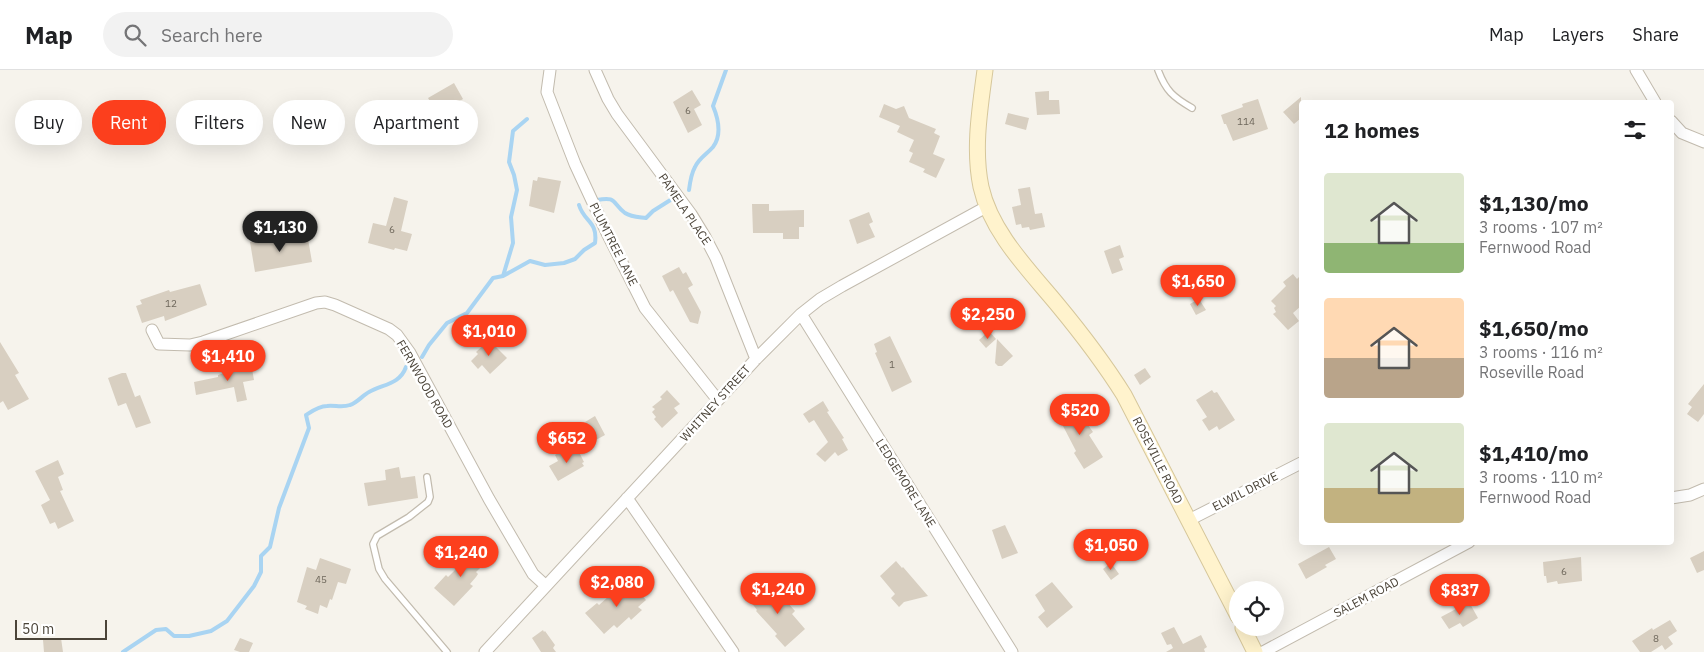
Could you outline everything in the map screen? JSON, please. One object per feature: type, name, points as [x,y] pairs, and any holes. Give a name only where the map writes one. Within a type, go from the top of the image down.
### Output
[{"type":"street","name":"PLUMTREE LANE","points":[[550,70],[547,92],[575,164],[607,233],[646,308],[718,399]]},
{"type":"street","name":"PAMELA PLACE","points":[[595,70],[617,114],[691,214],[708,244],[723,274],[756,359]]},
{"type":"street","name":"ROSEVILLE ROAD","points":[[985,70],[978,132],[978,162],[981,187],[998,228],[1014,251],[1089,343],[1110,373],[1133,412],[1229,598]]},
{"type":"street","points":[[1636,70],[1654,100]]},
{"type":"street","points":[[1674,125],[1682,133],[1704,142]]},
{"type":"street","name":"WHITNEY STREET","points":[[484,652],[718,399],[801,314],[820,299],[842,286],[988,206]]},
{"type":"street","name":"FERNWOOD ROAD","points":[[152,330],[159,344],[190,345],[246,328],[316,303],[325,302],[348,310],[389,329],[410,353],[489,499],[533,574],[545,585]]},
{"type":"street","name":"LEDGEMORE LANE","points":[[801,314],[1012,652]]},
{"type":"street","name":"ELWIL DRIVE","points":[[1189,520],[1299,464]]},
{"type":"street","points":[[1674,498],[1690,495],[1704,489]]},
{"type":"street","points":[[627,498],[733,652]]},
{"type":"street","name":"SALEM ROAD","points":[[1263,652],[1463,545]]},
{"type":"street","points":[[1247,636],[1255,652]]},
{"type":"lane","points":[[1158,70],[1164,85],[1177,99],[1192,108]]},
{"type":"lane","points":[[427,477],[430,497],[428,502],[409,517],[377,536],[373,544],[379,568],[385,579],[447,652]]},
{"type":"building","points":[[454,83],[463,99],[429,100],[428,98]]},
{"type":"building","points":[[692,90],[701,105],[694,109],[702,125],[688,133],[673,102]]},
{"type":"building","points":[[1049,91],[1049,100],[1059,100],[1060,114],[1037,115],[1035,92]]},
{"type":"building","points":[[1301,97],[1301,100],[1299,100],[1299,120],[1294,124],[1283,112]]},
{"type":"building","points":[[1258,99],[1268,129],[1233,141],[1221,115],[1243,107],[1242,104]]},
{"type":"building","points":[[884,104],[896,109],[904,106],[909,118],[936,129],[934,133],[940,136],[933,154],[945,159],[936,178],[923,172],[925,169],[909,162],[913,153],[909,151],[914,140],[897,132],[900,126],[879,117]]},
{"type":"building","points":[[1008,113],[1029,118],[1026,130],[1005,124]]},
{"type":"building","points":[[538,177],[561,181],[554,213],[529,206],[533,180],[537,181]]},
{"type":"building","points":[[1030,187],[1035,214],[1042,213],[1045,227],[1030,230],[1029,227],[1022,228],[1021,224],[1016,225],[1012,207],[1021,205],[1018,189]]},
{"type":"building","points":[[394,197],[408,201],[401,231],[412,234],[407,251],[395,248],[394,250],[368,243],[373,223],[386,226]]},
{"type":"building","points":[[752,204],[769,204],[769,211],[804,210],[804,227],[799,227],[799,239],[783,239],[783,233],[753,233]]},
{"type":"building","points":[[869,212],[873,222],[869,224],[875,237],[857,244],[849,220]]},
{"type":"building","points":[[293,235],[294,241],[308,239],[312,262],[255,272],[250,242]]},
{"type":"building","points":[[1120,245],[1124,257],[1119,259],[1123,270],[1112,274],[1104,251]]},
{"type":"building","points":[[679,267],[683,274],[686,272],[693,285],[688,288],[701,312],[698,324],[690,322],[673,290],[670,292],[662,276]]},
{"type":"building","points":[[1293,274],[1297,279],[1299,277],[1299,308],[1293,313],[1299,321],[1288,330],[1273,314],[1276,312],[1274,308],[1276,306],[1271,301],[1286,286],[1283,282]]},
{"type":"building","points":[[200,284],[207,305],[165,321],[164,316],[142,323],[136,306],[142,304],[140,300],[169,290],[170,292]]},
{"type":"building","points":[[1199,299],[1206,310],[1196,315],[1190,304]]},
{"type":"building","points":[[989,331],[996,339],[986,348],[979,340]]},
{"type":"building","points":[[890,336],[912,382],[892,392],[875,353],[877,352],[874,344]]},
{"type":"building","points":[[997,339],[1013,356],[1002,366],[998,366],[995,363]]},
{"type":"building","points":[[489,340],[507,358],[490,374],[482,365],[478,369],[471,361],[478,354],[476,352]]},
{"type":"building","points":[[0,342],[19,373],[15,375],[29,399],[8,410],[3,401],[0,403]]},
{"type":"building","points":[[247,364],[248,370],[252,369],[254,380],[243,382],[247,400],[237,402],[234,387],[196,395],[194,382],[218,377],[218,375],[228,372],[228,368]]},
{"type":"building","points":[[1145,368],[1151,377],[1140,385],[1134,375]]},
{"type":"building","points":[[126,373],[135,397],[140,395],[151,423],[136,428],[126,403],[118,406],[108,378]]},
{"type":"building","points":[[1704,384],[1704,414],[1698,422],[1687,414],[1692,407],[1688,404]]},
{"type":"building","points":[[667,390],[680,404],[674,408],[678,413],[662,428],[654,419],[656,417],[652,412],[655,409],[652,407],[662,399],[660,397]]},
{"type":"building","points":[[1212,390],[1214,393],[1217,392],[1235,420],[1219,430],[1217,426],[1209,431],[1202,420],[1207,417],[1196,400]]},
{"type":"building","points":[[823,401],[829,411],[827,412],[844,438],[842,439],[848,450],[838,456],[835,452],[825,462],[816,454],[828,442],[814,420],[809,423],[803,414]]},
{"type":"building","points":[[1067,405],[1071,412],[1077,408],[1082,415],[1084,414],[1093,432],[1089,435],[1103,457],[1084,469],[1074,453],[1076,451],[1056,411]]},
{"type":"building","points":[[595,416],[605,435],[594,441],[585,422]]},
{"type":"building","points":[[565,449],[569,455],[578,450],[584,466],[558,481],[549,466],[558,461],[555,455]]},
{"type":"building","points":[[58,460],[64,474],[58,477],[63,490],[60,491],[74,521],[58,529],[55,522],[50,524],[41,505],[50,500],[35,471]]},
{"type":"building","points":[[399,467],[401,478],[415,476],[418,498],[368,506],[364,483],[386,480],[385,470]]},
{"type":"building","points":[[1005,525],[1018,553],[1002,559],[992,530]]},
{"type":"building","points":[[1329,547],[1336,559],[1325,565],[1327,567],[1306,579],[1298,564]]},
{"type":"building","points":[[469,548],[485,563],[476,572],[478,574],[470,584],[473,586],[454,606],[434,588],[446,575],[448,577],[462,563],[458,559]]},
{"type":"building","points":[[1704,551],[1704,570],[1697,573],[1690,558]]},
{"type":"building","points":[[1581,557],[1582,581],[1558,584],[1557,581],[1547,583],[1546,576],[1544,576],[1543,562]]},
{"type":"building","points":[[320,558],[351,569],[346,584],[338,582],[327,608],[320,605],[318,614],[305,609],[307,606],[297,602],[307,567],[316,570]]},
{"type":"building","points":[[896,561],[928,596],[904,602],[899,607],[891,598],[895,594],[880,576]]},
{"type":"building","points":[[1111,563],[1119,574],[1111,580],[1103,569]]},
{"type":"building","points":[[628,579],[646,600],[638,607],[642,610],[631,620],[629,617],[617,628],[614,625],[604,634],[585,613],[597,603],[599,605]]},
{"type":"building","points":[[1052,582],[1073,607],[1047,628],[1038,617],[1045,611],[1035,595]]},
{"type":"building","points":[[772,585],[795,611],[792,614],[805,629],[785,647],[751,602]]},
{"type":"building","points":[[1469,602],[1478,618],[1463,627],[1460,623],[1449,629],[1441,617]]},
{"type":"building","points":[[1670,620],[1677,631],[1668,637],[1673,644],[1665,650],[1662,645],[1651,652],[1640,652],[1632,641],[1652,628],[1653,630]]},
{"type":"building","points":[[1174,627],[1183,644],[1201,635],[1207,647],[1204,649],[1205,652],[1166,652],[1173,648],[1171,644],[1167,645],[1161,633]]},
{"type":"building","points":[[543,630],[555,645],[553,648],[556,652],[541,652],[532,638]]},
{"type":"building","points":[[61,638],[63,652],[44,652],[43,640]]},
{"type":"building","points":[[240,638],[253,643],[249,652],[234,650]]},
{"type":"waterway","points":[[689,190],[692,175],[697,164],[713,147],[718,137],[718,121],[713,106],[726,70]]},
{"type":"waterway","points":[[503,276],[513,243],[511,217],[517,190],[509,162],[513,131],[527,119]]},
{"type":"waterway","points":[[597,200],[608,199],[614,201],[627,214],[646,218],[653,211],[672,199]]},
{"type":"waterway","points":[[422,357],[447,323],[467,313],[493,278],[503,276],[530,261],[545,265],[564,263],[575,259],[595,243],[593,226],[581,211],[579,205]]},
{"type":"waterway","points":[[123,652],[156,630],[166,629],[174,636],[189,636],[211,631],[227,621],[254,586],[261,572],[261,556],[270,547],[279,508],[309,428],[306,415],[321,407],[353,404],[369,392],[396,380],[406,367]]}]
